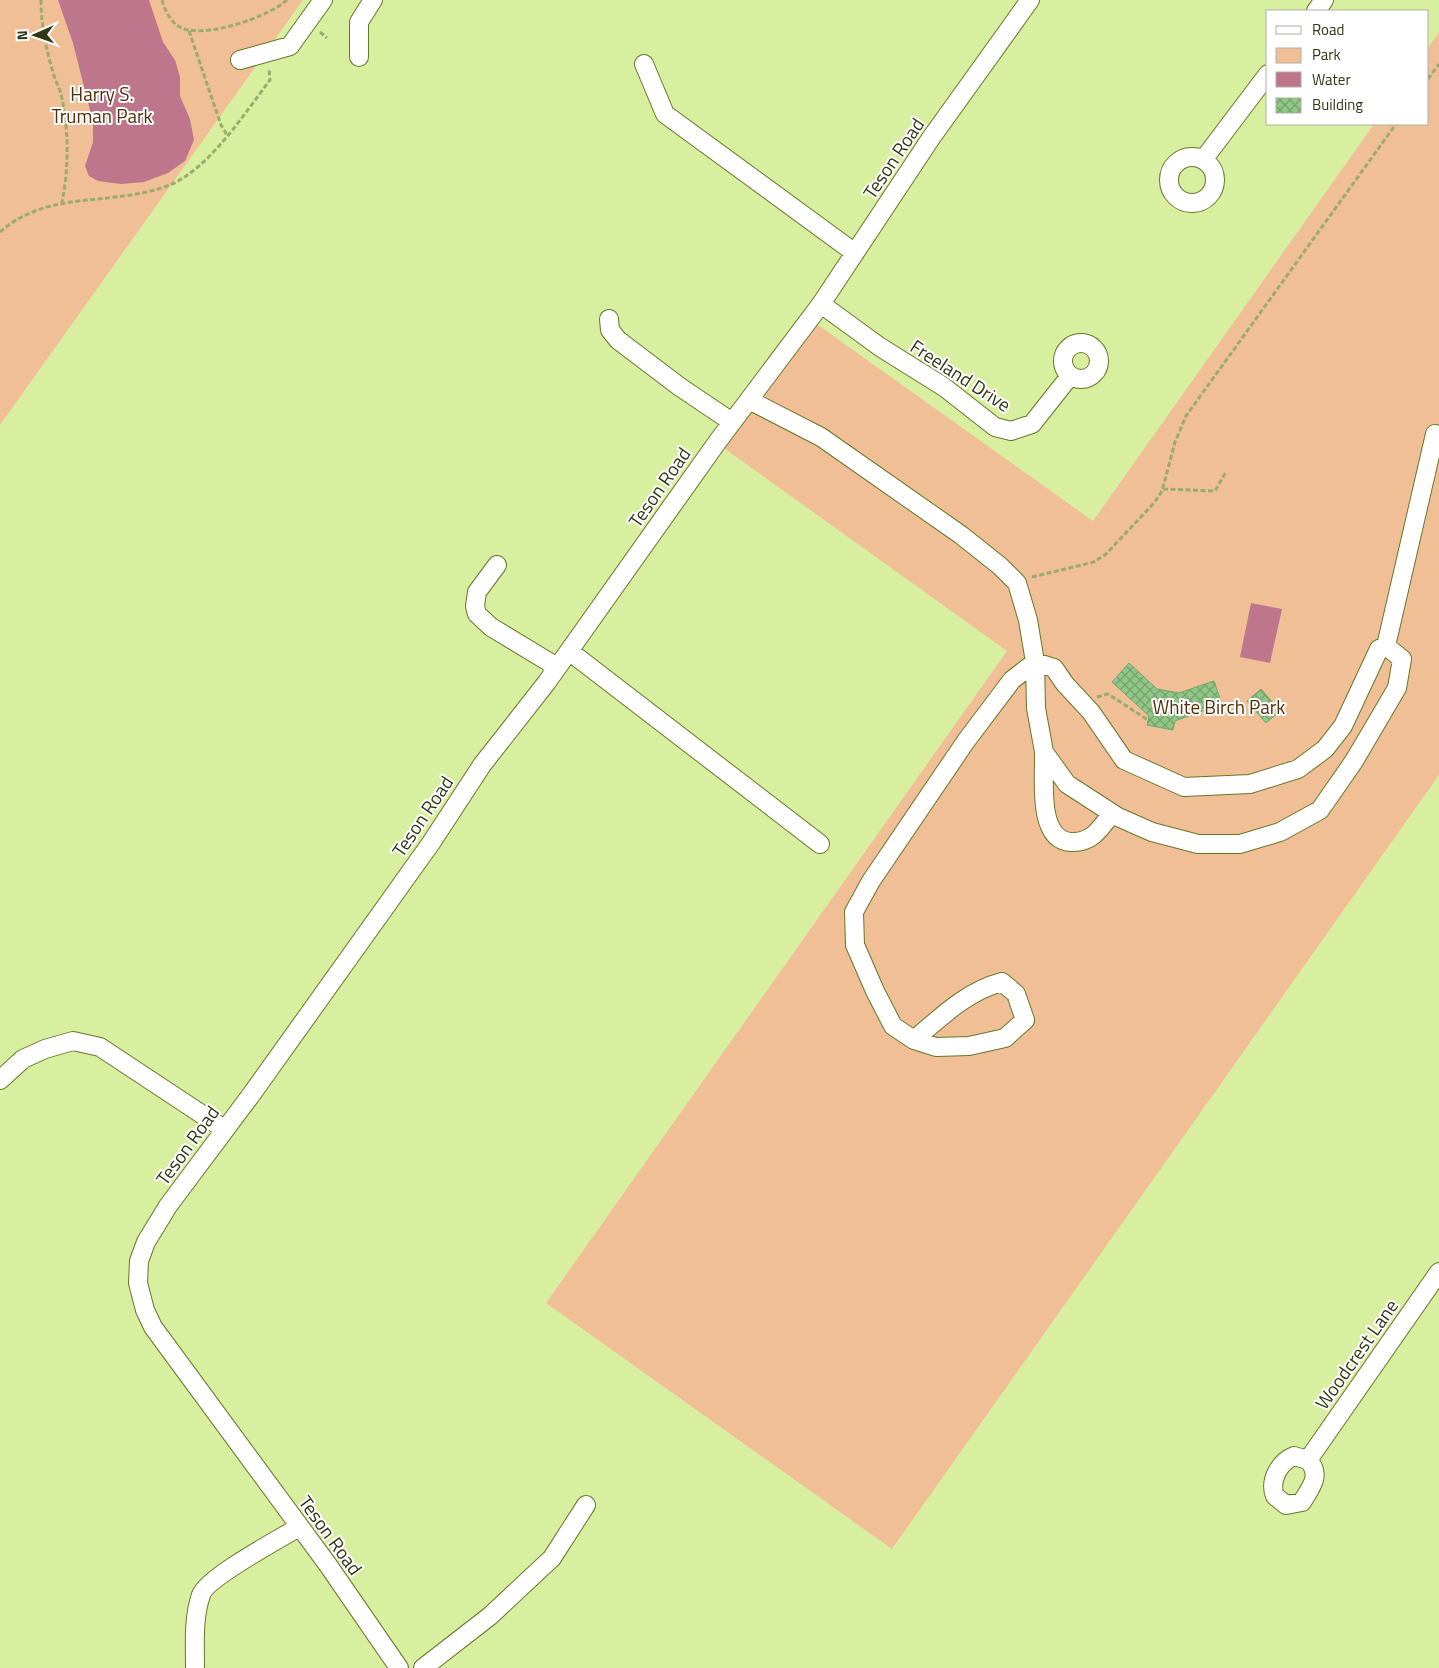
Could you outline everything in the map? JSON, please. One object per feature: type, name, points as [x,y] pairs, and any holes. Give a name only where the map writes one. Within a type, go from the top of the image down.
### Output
[{"type":"street","points":[[240,60],[290,46],[323,0]]},
{"type":"street","points":[[359,57],[359,22],[373,0]]},
{"type":"street","name":"Teson Road","points":[[399,1668],[153,1327],[145,1310],[138,1283],[139,1261],[146,1242],[168,1206],[426,850],[482,765],[558,666],[732,422],[821,304],[931,138],[1030,0]]},
{"type":"street","points":[[644,64],[658,101],[665,114],[675,124],[855,253]]},
{"type":"street","points":[[1204,160],[1266,77]]},
{"type":"street","name":"Freeland Drive","points":[[821,304],[880,347],[944,388],[995,427],[1011,430],[1032,424],[1070,376]]},
{"type":"street","points":[[609,319],[610,330],[618,340],[680,387],[732,422]]},
{"type":"street","points":[[748,400],[820,436],[961,535],[1000,566],[1017,583],[1028,620],[1035,662],[1036,708],[1044,752],[1045,810],[1049,828],[1056,837],[1067,842],[1082,843],[1099,831],[1112,814]]},
{"type":"street","points":[[1386,646],[1435,434]]},
{"type":"street","points":[[497,565],[477,592],[475,606],[477,614],[491,627],[558,666]]},
{"type":"street","points":[[1035,662],[1054,668],[1065,684],[1091,712],[1124,760],[1184,787],[1250,784],[1298,768],[1324,749],[1343,726],[1378,649],[1386,646]]},
{"type":"street","points":[[1044,752],[1066,784],[1112,814],[1152,832],[1198,844],[1240,844],[1280,832],[1320,810],[1354,761],[1397,688],[1402,660],[1386,646]]},
{"type":"street","points":[[568,650],[820,844]]},
{"type":"street","points":[[914,1040],[953,1006],[983,987],[1002,982],[1016,994],[1025,1020],[1005,1038],[969,1046],[936,1047],[914,1040],[893,1026],[875,991],[855,945],[854,912],[872,881],[966,741],[1012,680],[1035,662]]},
{"type":"street","points":[[0,1080],[23,1059],[45,1048],[73,1041],[100,1047],[224,1129]]},
{"type":"street","name":"Woodcrest Lane","points":[[1308,1460],[1439,1272]]},
{"type":"street","points":[[423,1668],[490,1616],[552,1558],[586,1505]]},
{"type":"street","points":[[195,1668],[195,1624],[201,1592],[220,1575],[299,1527]]},
{"type":"path","points":[[41,0],[42,24],[53,73],[61,94],[67,143],[66,185],[62,202]]},
{"type":"path","points":[[162,0],[177,26],[189,31],[210,32],[276,10],[287,0]]},
{"type":"path","points":[[316,29],[327,38]]},
{"type":"path","points":[[189,31],[221,125],[227,135]]},
{"type":"path","points":[[0,232],[14,219],[34,210],[62,202],[130,195],[168,186],[186,176],[227,135],[270,80],[268,53]]},
{"type":"path","points":[[1429,78],[1439,64]]},
{"type":"path","points":[[1027,578],[1094,562],[1106,554],[1147,510],[1163,489],[1175,442],[1186,416],[1395,125]]},
{"type":"path","points":[[1163,489],[1215,491],[1226,472]]},
{"type":"path","points":[[1094,699],[1108,694],[1148,720]]},
{"type":"green space","name":"Harry S. Truman Park","points":[[0,0],[303,0],[0,425]]},
{"type":"green space","name":"White Birch Park","points":[[1439,32],[1439,775],[892,1549],[546,1303],[1007,651],[721,446],[811,320],[1093,521],[1373,125],[1429,125],[1429,47]]},
{"type":"water","points":[[58,0],[149,0],[163,42],[175,60],[180,77],[180,96],[190,119],[194,140],[185,161],[168,173],[144,182],[121,184],[98,181],[89,176],[85,166],[93,142],[93,122],[73,43]]},
{"type":"water","points":[[1251,603],[1282,609],[1270,663],[1240,657]]},
{"type":"building","points":[[1129,663],[1157,689],[1179,693],[1214,681],[1222,704],[1175,721],[1173,730],[1147,725],[1149,716],[1112,682]]},
{"type":"building","points":[[1261,689],[1280,711],[1266,723],[1247,701]]}]
